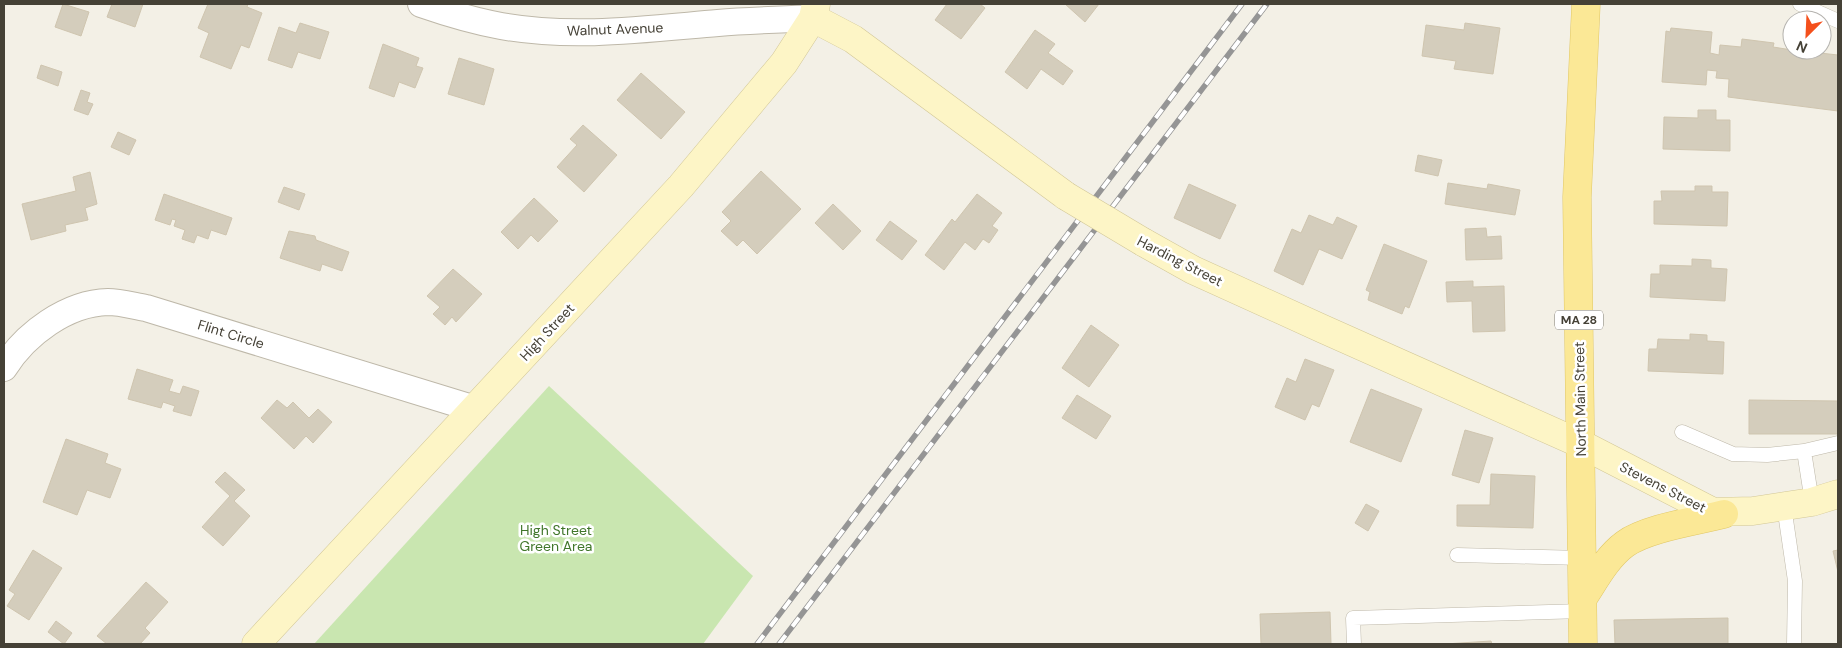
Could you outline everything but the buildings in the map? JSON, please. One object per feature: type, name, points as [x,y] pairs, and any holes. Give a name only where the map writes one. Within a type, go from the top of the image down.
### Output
[{"type":"main road","name":"North Main Street","points":[[1584,644],[1577,197],[1586,4]]},
{"type":"main road","name":"Harding Street","points":[[814,11],[1066,196],[1143,242],[1194,270],[1314,326],[1581,444]]},
{"type":"main road","name":"High Street","points":[[256,644],[681,186],[784,63],[814,11]]},
{"type":"main road","name":"Stevens Street","points":[[1581,444],[1713,512],[1724,514],[1812,502],[1838,494]]},
{"type":"main road","points":[[1583,605],[1611,557],[1625,544],[1645,534],[1724,514]]},
{"type":"street","name":"Walnut Avenue","points":[[421,4],[450,14],[502,26],[556,32],[632,30],[729,22],[814,11]]},
{"type":"street","name":"Flint Circle","points":[[4,368],[23,344],[54,320],[80,306],[109,302],[146,308],[475,409]]},
{"type":"lane","points":[[1800,4],[1838,21]]},
{"type":"lane","points":[[1682,432],[1733,454],[1767,455],[1804,451],[1838,443]]},
{"type":"lane","points":[[1804,451],[1812,502]]},
{"type":"lane","points":[[1784,506],[1795,581],[1794,644]]},
{"type":"lane","points":[[1457,555],[1582,558]]},
{"type":"lane","points":[[1354,644],[1353,618],[1583,605]]},
{"type":"green space","name":"High Street Green Area","points":[[549,386],[753,576],[703,644],[314,644]]},
{"type":"railway","points":[[757,644],[1242,4]]},
{"type":"railway","points":[[779,644],[1267,4]]}]
